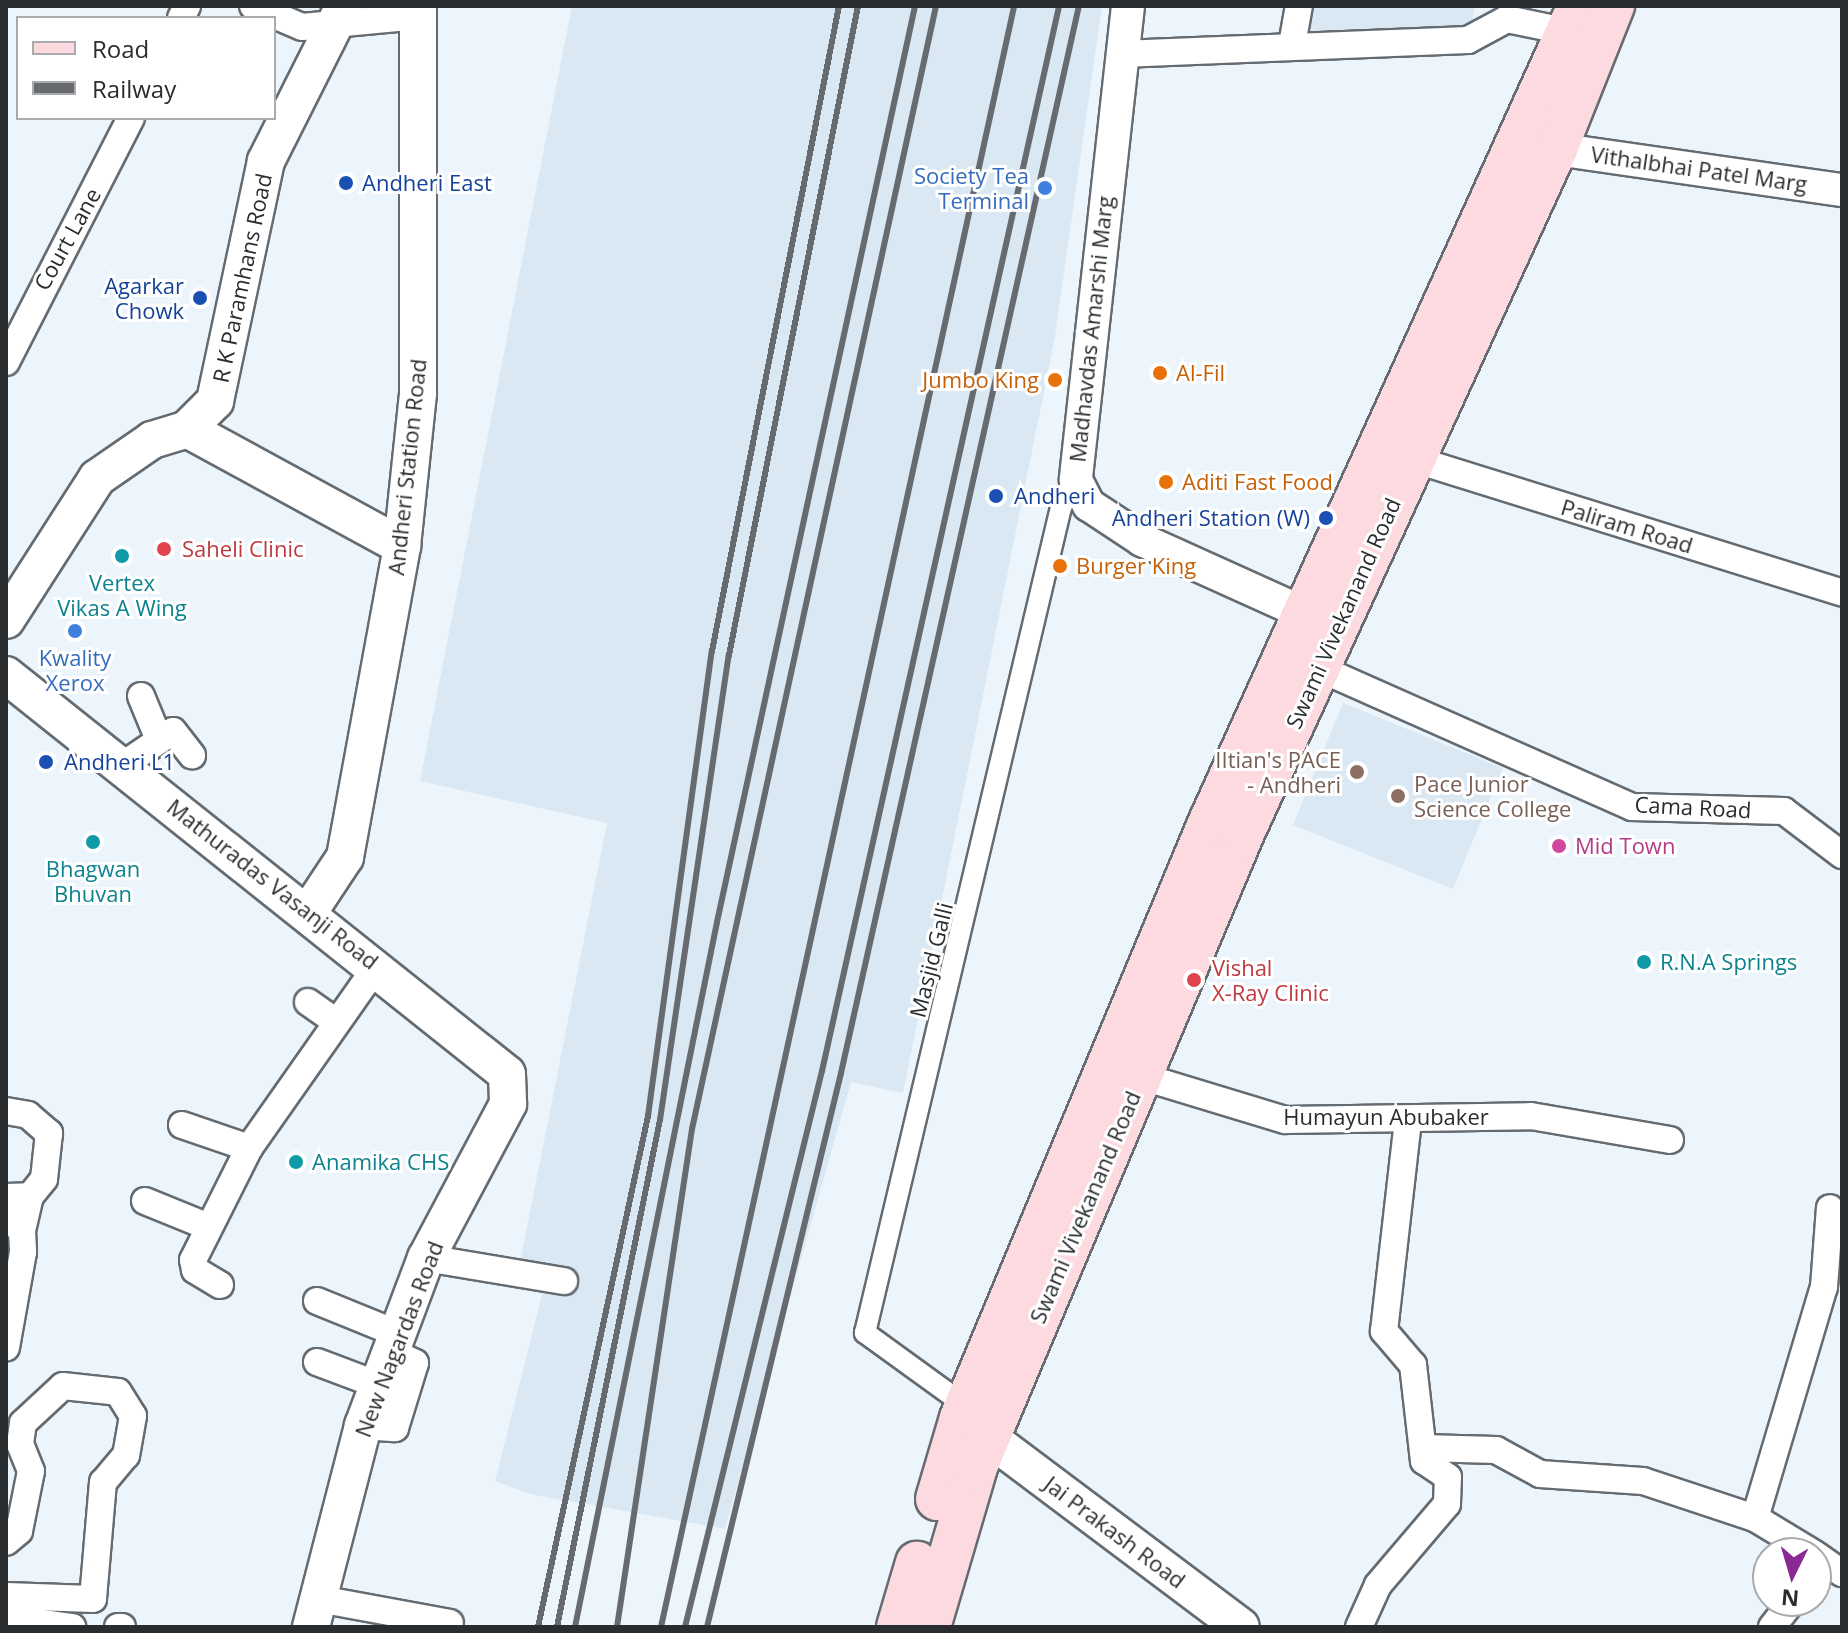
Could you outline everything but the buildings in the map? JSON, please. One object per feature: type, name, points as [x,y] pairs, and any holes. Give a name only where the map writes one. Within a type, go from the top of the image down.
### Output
[{"type":"main road","name":"Swami Vivekanand Road","points":[[1320,621],[1413,459],[1556,149],[1613,6]]},
{"type":"main road","name":"Andheri Station Road","points":[[308,913],[345,857],[402,546],[418,393],[418,11]]},
{"type":"main road","name":"R K Paramhans Road","points":[[6,620],[97,478],[152,440],[187,429],[215,401],[225,376],[266,161],[338,16]]},
{"type":"main road","name":"Swami Vivekanand Road","points":[[898,1627],[977,1421],[1124,1071],[1320,621],[1574,19]]},
{"type":"main road","points":[[187,429],[402,546]]},
{"type":"main road","name":"Mathuradas Vasanji Road","points":[[7,671],[423,1005]]},
{"type":"main road","name":"New Nagardas Road","points":[[315,1613],[363,1426],[393,1370],[426,1258],[508,1104],[507,1074],[423,1005]]},
{"type":"main road","name":"Swami Vivekanand Road","points":[[929,1627],[977,1421]]},
{"type":"main road","name":"Jai Prakash Road","points":[[977,1421],[1241,1627]]},
{"type":"street","points":[[253,6],[302,27],[338,16],[418,11]]},
{"type":"street","name":"Madhavdas Amarshi Marg","points":[[1128,6],[1076,480],[1089,505],[1142,540],[1320,621]]},
{"type":"street","points":[[1292,45],[1299,6]]},
{"type":"street","points":[[1121,54],[1468,40],[1508,12],[1574,19]]},
{"type":"street","name":"Court Lane","points":[[6,362],[130,120]]},
{"type":"street","name":"Vithalbhai Patel Marg","points":[[1556,149],[1842,190]]},
{"type":"street","name":"Paliram Road","points":[[1413,459],[1842,593]]},
{"type":"street","name":"Masjid Galli","points":[[977,1421],[865,1333],[1058,520],[1076,480]]},
{"type":"street","name":"Cama Road","points":[[1302,661],[1632,807],[1784,811],[1842,855]]},
{"type":"street","points":[[141,696],[158,737]]},
{"type":"street","points":[[123,765],[158,737],[177,733],[192,755]]},
{"type":"street","points":[[220,1285],[195,1270],[193,1260],[209,1227],[249,1148],[377,966]]},
{"type":"street","points":[[308,1002],[337,1022]]},
{"type":"street","points":[[248,1180],[327,1060],[319,1048]]},
{"type":"street","name":"Humayun Abubaker","points":[[1124,1071],[1285,1120],[1531,1116],[1670,1140]]},
{"type":"street","points":[[6,1111],[28,1115],[49,1133],[44,1179],[18,1196],[11,1228],[6,1347]]},
{"type":"street","points":[[1359,1627],[1378,1585],[1447,1504],[1448,1477],[1424,1461],[1413,1365],[1384,1331],[1408,1119]]},
{"type":"street","points":[[182,1125],[249,1148]]},
{"type":"street","points":[[145,1201],[209,1227]]},
{"type":"street","points":[[1755,1518],[1824,1287],[1830,1208]]},
{"type":"street","points":[[426,1258],[564,1281]]},
{"type":"street","points":[[317,1301],[393,1370]]},
{"type":"street","points":[[317,1362],[393,1370]]},
{"type":"street","points":[[6,1542],[19,1531],[31,1471],[14,1422],[73,1383],[118,1392],[133,1416],[126,1455],[103,1482],[93,1599],[6,1596]]},
{"type":"street","points":[[1423,1448],[1496,1450],[1540,1474],[1643,1481],[1755,1518],[1784,1537]]},
{"type":"street","points":[[315,1613],[450,1623]]},
{"type":"street","points":[[6,1618],[72,1627]]},
{"type":"shaded area","points":[[572,6],[1102,6],[1055,337],[903,1093],[851,1082],[725,1529],[530,1494],[495,1481],[543,1291],[516,1283],[607,823],[420,781]]},
{"type":"shaded area","points":[[1309,6],[1475,6],[1470,32],[1304,34]]},
{"type":"shaded area","name":"Pace Junior Science College","points":[[1343,703],[1503,768],[1453,889],[1293,825]]},
{"type":"railway","points":[[538,1627],[648,1116],[712,651],[839,6]]},
{"type":"railway","points":[[557,1627],[660,1120],[729,655],[858,6]]},
{"type":"railway","points":[[575,1627],[717,922],[915,6]]},
{"type":"railway","points":[[617,1627],[692,1129],[936,6]]},
{"type":"railway","points":[[661,1627],[1014,6]]},
{"type":"railway","points":[[685,1627],[822,1071],[1059,6]]},
{"type":"railway","points":[[707,1627],[841,1073],[1079,6]]},
{"type":"place","name":"Andheri East","points":[[346,183]]},
{"type":"place","name":"Society Tea Terminal","points":[[1045,188]]},
{"type":"place","name":"Agarkar Chowk","points":[[200,298]]},
{"type":"place","name":"Al-Fil","points":[[1160,373]]},
{"type":"place","name":"Jumbo King","points":[[1055,380]]},
{"type":"place","name":"Aditi Fast Food","points":[[1166,482]]},
{"type":"place","name":"Andheri","points":[[996,496]]},
{"type":"place","name":"Andheri Station (W)","points":[[1326,518]]},
{"type":"place","name":"Saheli Clinic","points":[[164,549]]},
{"type":"place","name":"Vertex Vikas A Wing","points":[[122,556]]},
{"type":"place","name":"Burger King","points":[[1060,566]]},
{"type":"place","name":"Kwality Xerox","points":[[75,631]]},
{"type":"place","name":"Andheri L1","points":[[46,762]]},
{"type":"place","name":"IItian's PACE - Andheri","points":[[1357,772]]},
{"type":"place","name":"Pace Junior Science College","points":[[1398,796]]},
{"type":"place","name":"Bhagwan Bhuvan","points":[[93,842]]},
{"type":"place","name":"Mid Town","points":[[1559,846]]},
{"type":"place","name":"R.N.A Springs","points":[[1644,962]]},
{"type":"place","name":"Vishal X-Ray Clinic","points":[[1194,980]]},
{"type":"place","name":"Anamika CHS","points":[[296,1162]]}]
